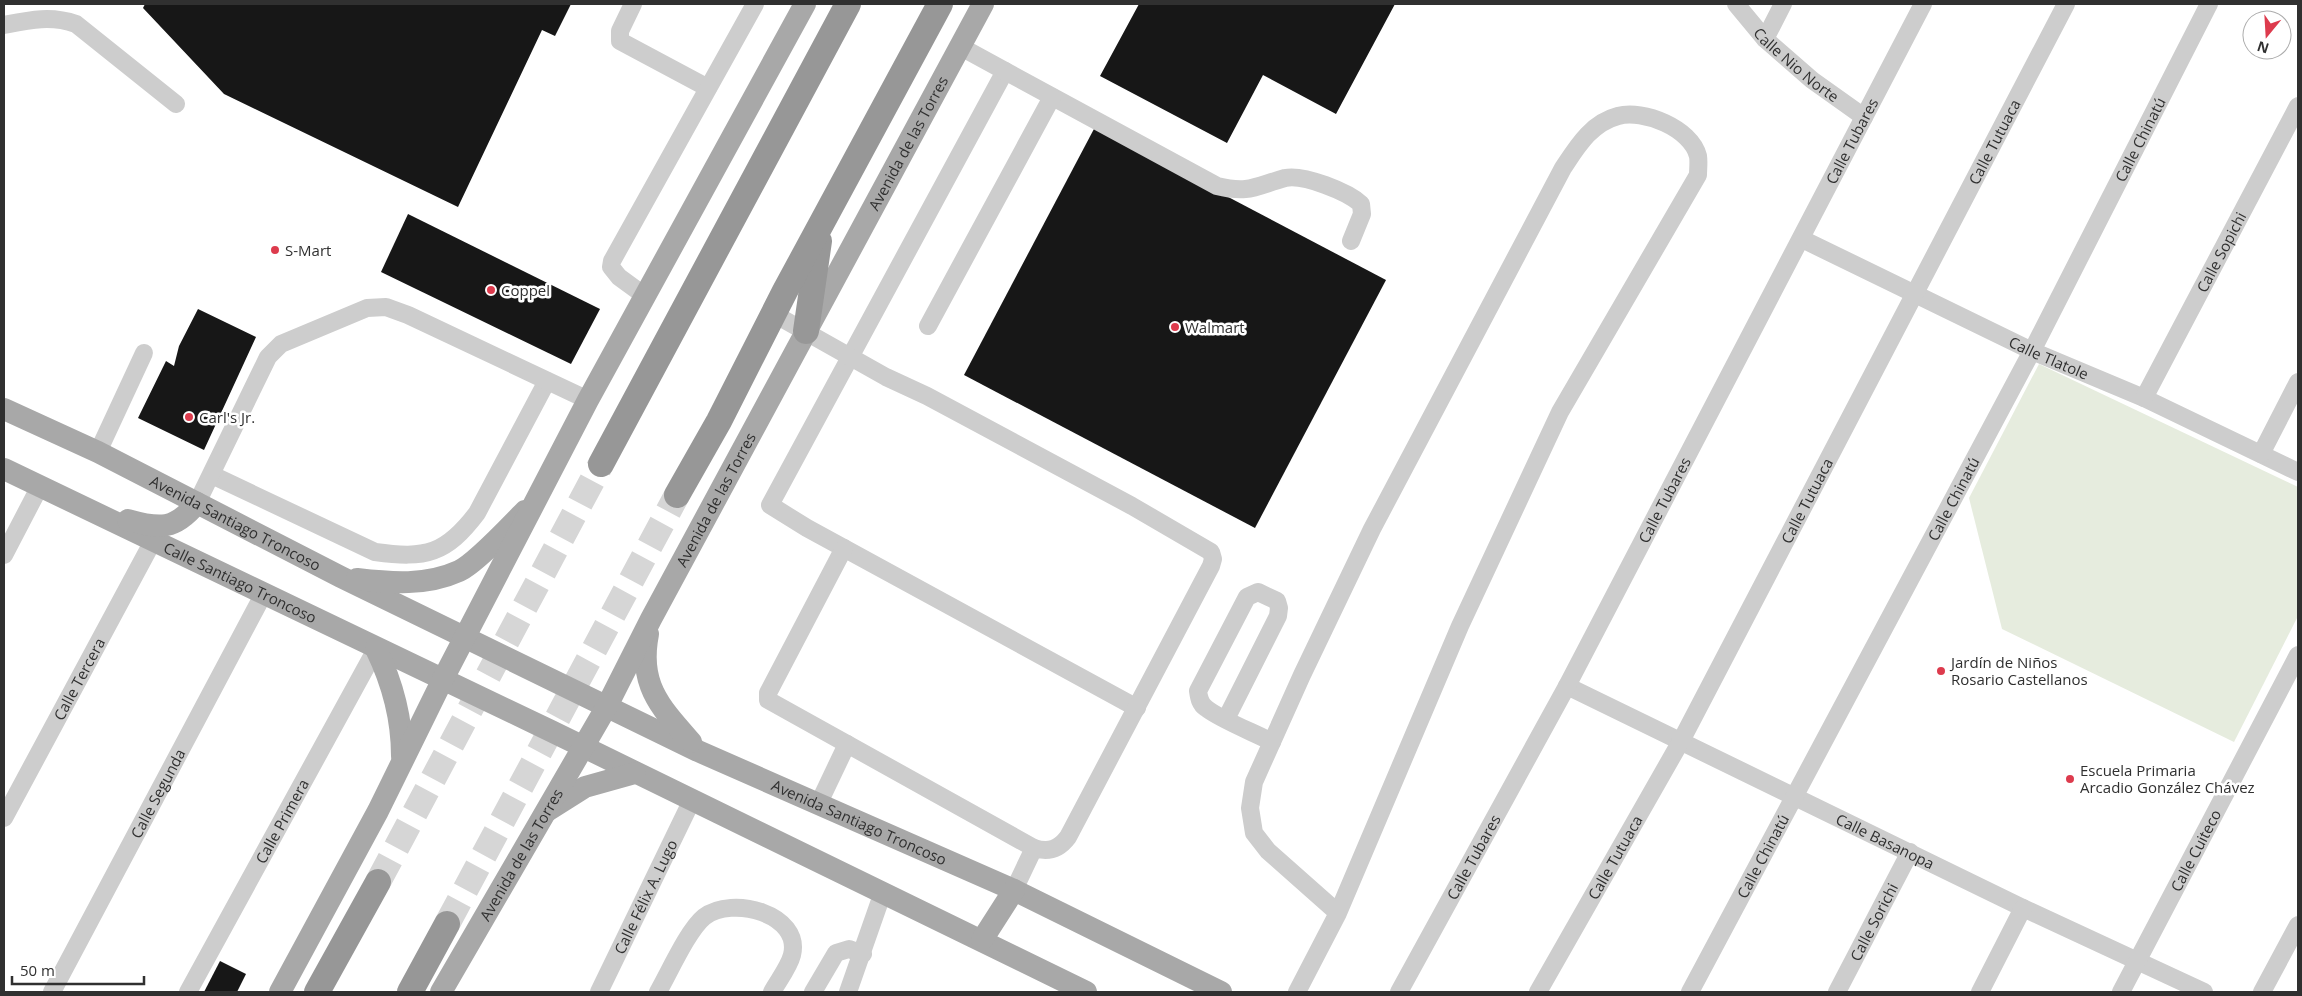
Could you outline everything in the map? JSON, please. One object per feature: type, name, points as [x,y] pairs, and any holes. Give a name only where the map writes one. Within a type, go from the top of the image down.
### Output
[{"type":"highway","points":[[601,464],[848,4]]},
{"type":"highway","points":[[677,495],[719,421],[822,223],[940,4]]},
{"type":"highway","points":[[909,61],[958,4]]},
{"type":"highway","points":[[806,331],[822,223]]},
{"type":"highway","points":[[317,992],[378,882]]},
{"type":"highway","points":[[410,992],[447,924]]},
{"type":"main road","points":[[280,992],[378,811],[442,680],[539,499],[588,400],[804,4]]},
{"type":"main road","name":"Avenida de las Torres","points":[[441,992],[542,814],[607,706],[651,619],[983,4]]},
{"type":"main road","name":"Avenida Santiago Troncoso","points":[[4,409],[98,452],[340,577],[698,751],[1014,890],[1221,992]]},
{"type":"main road","name":"Calle Santiago Troncoso","points":[[4,469],[582,747]]},
{"type":"main road","points":[[340,577],[393,583],[429,580],[461,570],[539,499]]},
{"type":"main road","points":[[86,508],[148,525],[166,526],[186,517],[197,503]]},
{"type":"main road","points":[[651,619],[644,653],[646,675],[653,694],[664,712],[698,751]]},
{"type":"main road","points":[[376,649],[386,670],[398,710],[402,729],[402,760]]},
{"type":"main road","points":[[582,747],[884,892],[1086,992]]},
{"type":"main road","points":[[542,814],[585,787],[634,773]]},
{"type":"main road","points":[[982,940],[1014,890]]},
{"type":"street","points":[[633,4],[620,31],[620,42],[708,88]]},
{"type":"street","points":[[644,296],[619,277],[611,267],[612,261],[755,4]]},
{"type":"street","name":"Calle Nio Norte","points":[[1736,4],[1765,39],[1812,80],[1864,117]]},
{"type":"street","points":[[1765,39],[1783,4]]},
{"type":"street","name":"Calle Tubares","points":[[1399,992],[1567,686],[1923,4]]},
{"type":"street","name":"Calle Tutuaca","points":[[1538,992],[1681,741],[2066,4]]},
{"type":"street","name":"Calle Chinatú","points":[[1690,992],[2032,350],[2210,4]]},
{"type":"street","points":[[4,25],[38,18],[59,18],[76,24],[176,104]]},
{"type":"street","points":[[961,47],[1217,186],[1245,191],[1287,178],[1308,179],[1355,198],[1361,204],[1362,214],[1351,241]]},
{"type":"street","points":[[1005,71],[770,505],[844,548],[1137,708]]},
{"type":"street","points":[[928,326],[1052,97]]},
{"type":"street","name":"Calle Sopichi","points":[[2144,398],[2298,106]]},
{"type":"street","points":[[1297,992],[1338,913],[1460,626],[1560,412],[1698,175],[1698,155],[1688,138],[1668,124],[1643,116],[1618,116],[1598,126],[1582,139],[1563,168],[1372,529],[1254,782],[1250,808],[1254,833],[1268,851],[1338,913]]},
{"type":"street","name":"Calle Tlatole","points":[[1802,239],[2032,350],[2144,398],[2298,472]]},
{"type":"street","points":[[197,503],[268,357],[274,350],[281,344],[367,308],[386,307],[408,315],[588,400]]},
{"type":"street","points":[[774,314],[1124,502],[1211,552],[1211,566],[1062,846],[1055,849],[1034,848],[972,811],[770,702],[767,697],[844,548]]},
{"type":"street","points":[[98,452],[144,353]]},
{"type":"street","points":[[212,475],[375,552],[390,554],[427,552],[447,546],[463,532],[477,513],[547,381]]},
{"type":"street","points":[[2261,454],[2298,382]]},
{"type":"street","points":[[4,555],[40,486]]},
{"type":"street","name":"Calle Tercera","points":[[4,818],[153,540]]},
{"type":"street","points":[[1226,719],[1278,616],[1279,608],[1277,601],[1258,592],[1247,597],[1198,691],[1199,700],[1206,708],[1226,719],[1272,742]]},
{"type":"street","name":"Calle Segunda","points":[[52,992],[263,595]]},
{"type":"street","name":"Calle Primera","points":[[188,992],[376,649]]},
{"type":"street","name":"Calle Cuiteco","points":[[2121,992],[2298,655]]},
{"type":"street","name":"Calle Basanopa","points":[[1567,686],[1795,795],[2024,908],[2204,992]]},
{"type":"street","points":[[818,805],[847,744]]},
{"type":"street","name":"Calle Félix A. Lugo","points":[[599,992],[692,800]]},
{"type":"street","points":[[1014,890],[1034,848]]},
{"type":"street","name":"Calle Sorichi","points":[[1837,992],[1910,852]]},
{"type":"street","points":[[848,992],[884,892]]},
{"type":"street","points":[[658,992],[693,931],[703,918],[718,909],[728,907],[767,913],[778,920],[788,933],[792,944],[792,956],[772,992]]},
{"type":"street","points":[[1980,992],[2024,908]]},
{"type":"street","points":[[2262,992],[2298,925]]},
{"type":"street","points":[[813,992],[836,952],[849,949],[863,954]]},
{"type":"shaded area","points":[[2039,364],[2298,487],[2298,616],[2234,742],[2002,629],[1969,498]]},
{"type":"building","points":[[145,4],[571,4],[555,36],[542,30],[458,207],[224,94],[143,8]]},
{"type":"building","points":[[1139,4],[1395,4],[1336,114],[1263,75],[1227,143],[1100,76]]},
{"type":"building","name":"Walmart","points":[[1095,127],[1386,280],[1255,528],[964,375]]},
{"type":"building","name":"Coppel","points":[[408,214],[600,309],[571,364],[381,272]]},
{"type":"building","points":[[198,309],[256,337],[204,450],[138,418],[166,361],[174,366],[179,346]]},
{"type":"building","points":[[220,961],[246,974],[237,992],[204,992]]},
{"type":"tunnel","points":[[378,882],[601,464]]},
{"type":"tunnel","points":[[447,924],[677,495]]},
{"type":"place","name":"S-Mart","points":[[275,250]]},
{"type":"place","name":"Coppel","points":[[491,290]]},
{"type":"place","name":"Walmart","points":[[1175,327]]},
{"type":"place","name":"Carl's Jr.","points":[[189,417]]},
{"type":"place","name":"Jardín de Niños Rosario Castellanos","points":[[1941,671]]},
{"type":"place","name":"Escuela Primaria Arcadio González Chávez","points":[[2070,779]]}]
